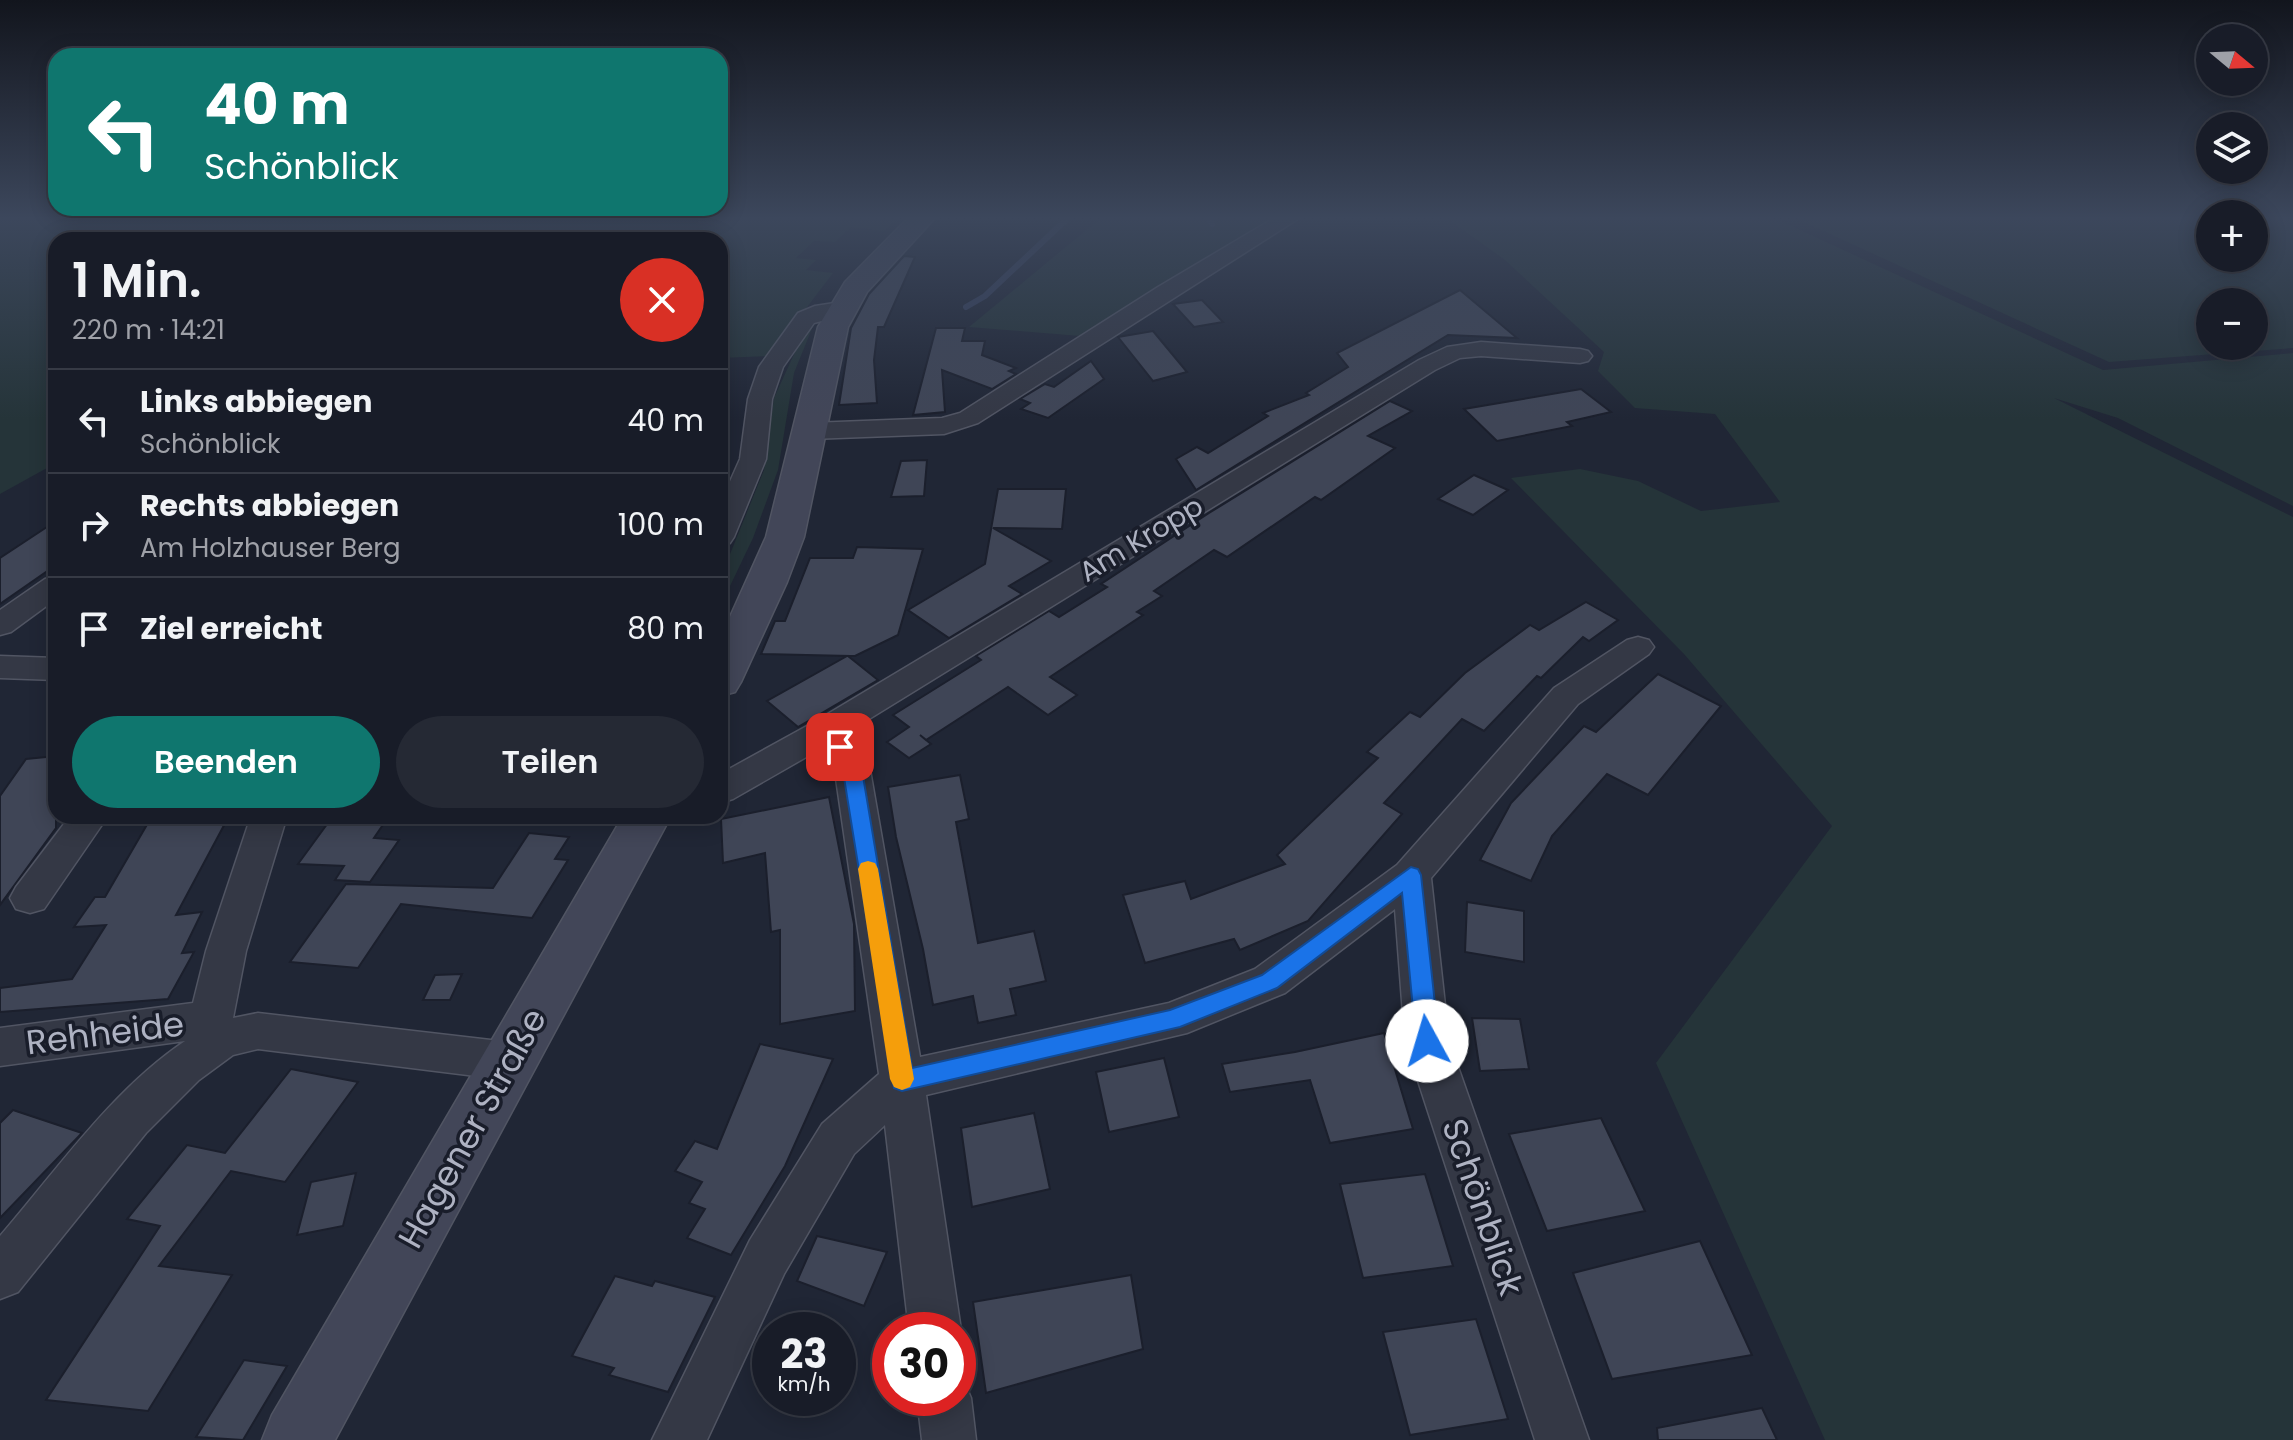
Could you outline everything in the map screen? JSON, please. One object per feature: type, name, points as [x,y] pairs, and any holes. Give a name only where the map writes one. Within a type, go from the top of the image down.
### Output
[{"type":"main road","points":[[728,665],[768,582],[785,537],[829,340],[841,309],[860,284]]},
{"type":"main road","name":"Hagener Straße","points":[[297,1440],[642,824]]},
{"type":"street","points":[[811,431],[944,426],[969,418],[1179,284]]},
{"type":"street","points":[[728,518],[753,459],[760,399],[771,367],[806,318],[823,311],[841,309]]},
{"type":"street","name":"Am Kropp","points":[[728,785],[828,729],[1427,365],[1455,352],[1481,349],[1580,356]]},
{"type":"street","points":[[0,625],[48,591]]},
{"type":"street","points":[[679,1440],[767,1257],[838,1139],[902,1081],[1172,1020],[1270,981],[1411,875],[1566,696],[1638,647]]},
{"type":"street","points":[[0,667],[48,669]]},
{"type":"street","points":[[828,729],[851,764],[902,1081],[933,1312]]},
{"type":"street","points":[[30,898],[84,824]]},
{"type":"street","points":[[0,1274],[130,1118],[216,1029],[226,951],[266,824]]},
{"type":"street","name":"Schönblick","points":[[1411,875],[1427,1041],[1562,1440]]},
{"type":"street","name":"Rehheide","points":[[0,1047],[216,1029],[258,1031],[508,1061]]},
{"type":"street","points":[[946,1416],[949,1440]]},
{"type":"shaded area","points":[[0,284],[48,284],[48,467],[0,494]]},
{"type":"shaded area","points":[[728,284],[824,284],[770,356],[728,358]]},
{"type":"shaded area","points":[[1021,284],[1167,284],[1080,336],[969,327]]},
{"type":"shaded area","points":[[1531,284],[1917,284],[2103,370],[2215,360],[2268,360],[2268,355],[2293,353],[2293,506],[2118,418],[2054,398],[2293,517],[2293,1440],[1825,1440],[1656,1063],[1832,826],[1684,654],[1511,478],[1580,469],[1638,481],[1701,511],[1780,502],[1715,414],[1635,408],[1598,371],[1604,352]]},
{"type":"shaded area","points":[[1939,284],[2293,284],[2293,348],[2268,350],[2268,288],[2196,288],[2196,355],[2109,362]]},
{"type":"shaded area","points":[[813,326],[794,373],[778,470],[753,538],[728,590],[728,559],[764,470],[774,398],[806,328]]},
{"type":"building","points":[[878,284],[903,284],[884,327],[878,327],[874,360],[877,403],[839,405],[851,328],[869,294]]},
{"type":"building","points":[[1460,290],[1517,338],[1448,335],[1196,490],[1176,459],[1197,447],[1208,453],[1268,416],[1263,413],[1309,395],[1306,393],[1348,367],[1337,353]]},
{"type":"building","points":[[1202,300],[1223,322],[1194,327],[1173,304]]},
{"type":"building","points":[[936,328],[965,328],[962,341],[985,341],[982,355],[1016,368],[1009,371],[1016,374],[992,389],[942,370],[945,412],[913,415]]},
{"type":"building","points":[[1153,331],[1187,372],[1153,381],[1118,337]]},
{"type":"building","points":[[1091,361],[1104,379],[1048,418],[1021,409],[1030,403],[1020,399],[1045,384],[1054,387]]},
{"type":"building","points":[[1581,389],[1611,412],[1567,422],[1572,426],[1497,441],[1464,409]]},
{"type":"building","points":[[1390,401],[1412,411],[1368,436],[1395,448],[1321,500],[1315,497],[1227,557],[1214,550],[1154,591],[1162,596],[1137,612],[1143,615],[1050,677],[1077,695],[1048,715],[1008,687],[926,740],[931,744],[909,758],[887,742],[909,727],[893,715],[981,660],[976,656],[1049,611],[1059,617],[1107,587],[1101,584],[1209,513]]},
{"type":"building","points":[[927,460],[924,496],[891,497],[901,461]]},
{"type":"building","points":[[1474,475],[1508,490],[1473,515],[1438,499]]},
{"type":"building","points":[[998,489],[1066,489],[1062,529],[993,528],[1051,561],[1009,586],[1022,594],[949,638],[908,610],[985,564]]},
{"type":"building","points":[[48,526],[48,571],[0,604],[0,558]]},
{"type":"building","points":[[857,547],[923,549],[898,635],[855,656],[848,656],[878,680],[798,727],[767,701],[847,656],[761,654],[775,621],[785,621],[810,558],[853,558]]},
{"type":"building","points":[[1586,602],[1618,620],[1589,641],[1583,637],[1541,678],[1537,676],[1484,731],[1462,719],[1384,803],[1402,814],[1308,921],[1240,950],[1234,939],[1145,963],[1123,895],[1185,881],[1191,899],[1285,864],[1277,855],[1378,758],[1367,752],[1410,712],[1420,717],[1465,673],[1530,625],[1539,630]]},
{"type":"building","points":[[1658,674],[1721,706],[1648,795],[1607,774],[1552,836],[1531,881],[1480,860],[1511,803],[1584,726],[1596,732]]},
{"type":"building","points":[[48,757],[48,824],[56,824],[56,828],[0,905],[0,796],[26,759]]},
{"type":"building","points":[[960,775],[969,819],[956,822],[978,943],[1034,931],[1046,981],[1010,989],[1016,1015],[978,1023],[973,996],[933,1005],[888,787]]},
{"type":"building","points":[[829,797],[854,924],[855,1011],[780,1024],[780,930],[771,932],[765,853],[723,863],[721,824],[728,824],[728,818]]},
{"type":"building","points":[[147,824],[225,824],[176,915],[202,912],[182,953],[194,952],[168,999],[0,1012],[0,988],[72,979],[106,925],[74,927],[95,897],[105,897]]},
{"type":"building","points":[[327,824],[384,824],[374,838],[399,840],[370,882],[335,880],[344,866],[298,864]]},
{"type":"building","points":[[529,833],[569,837],[555,859],[568,860],[532,918],[401,904],[358,968],[290,962],[346,884],[493,888]]},
{"type":"building","points":[[1467,902],[1524,911],[1524,962],[1465,952]]},
{"type":"building","points":[[462,974],[450,1000],[423,1000],[435,975]]},
{"type":"building","points":[[1472,1018],[1520,1019],[1529,1069],[1480,1071]]},
{"type":"building","points":[[1384,1033],[1413,1129],[1330,1143],[1310,1080],[1230,1092],[1222,1064],[1295,1052]]},
{"type":"building","points":[[760,1044],[833,1059],[785,1166],[731,1255],[687,1238],[705,1209],[689,1203],[702,1182],[675,1171],[695,1141],[717,1149]]},
{"type":"building","points":[[1164,1058],[1179,1117],[1109,1132],[1096,1072]]},
{"type":"building","points":[[291,1069],[358,1082],[285,1182],[231,1171],[159,1266],[232,1275],[148,1411],[46,1400],[160,1226],[127,1219],[187,1145],[225,1153]]},
{"type":"building","points":[[13,1110],[82,1133],[0,1218],[0,1123]]},
{"type":"building","points":[[1034,1113],[1050,1189],[972,1207],[961,1128]]},
{"type":"building","points":[[1601,1118],[1645,1211],[1547,1231],[1509,1134]]},
{"type":"building","points":[[356,1173],[343,1226],[297,1235],[311,1182]]},
{"type":"building","points":[[1425,1174],[1453,1266],[1363,1278],[1340,1184]]},
{"type":"building","points":[[817,1236],[887,1252],[864,1306],[797,1281]]},
{"type":"building","points":[[1700,1241],[1752,1355],[1612,1379],[1573,1273]]},
{"type":"building","points":[[1131,1275],[1143,1349],[986,1393],[973,1302]]},
{"type":"building","points":[[615,1276],[652,1286],[655,1281],[715,1297],[668,1392],[609,1375],[614,1368],[572,1356]]},
{"type":"building","points":[[1476,1319],[1508,1419],[1410,1435],[1383,1332]]},
{"type":"building","points":[[244,1360],[287,1366],[243,1440],[196,1437]]},
{"type":"building","points":[[1762,1408],[1777,1440],[1658,1440],[1657,1428]]},
{"type":"waterway","points":[[966,307],[998,284]]},
{"type":"slow traffic","points":[[868,869],[902,1079]]},
{"type":"route","points":[[840,747],[851,764],[902,1081],[1172,1020],[1270,981],[1411,875],[1427,1041]]}]
